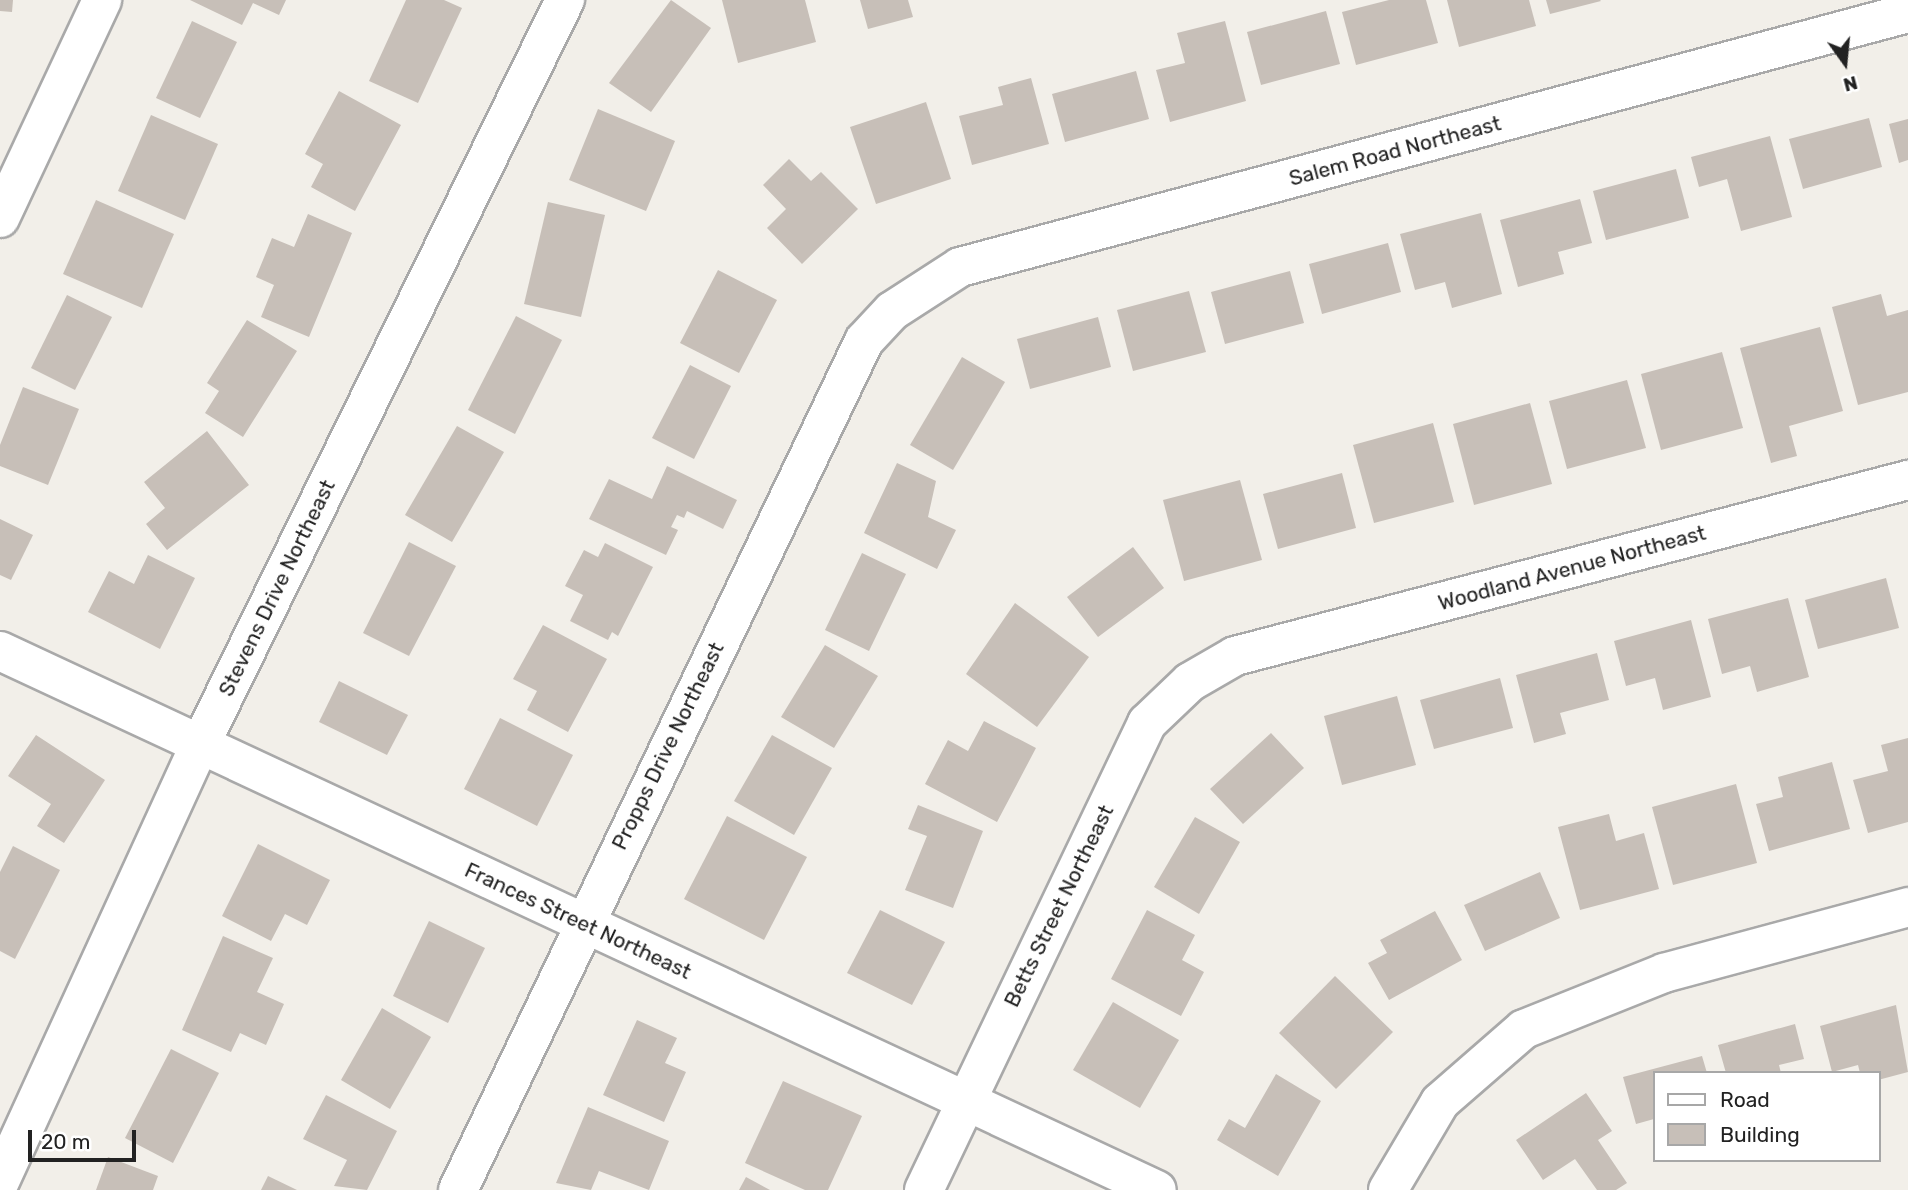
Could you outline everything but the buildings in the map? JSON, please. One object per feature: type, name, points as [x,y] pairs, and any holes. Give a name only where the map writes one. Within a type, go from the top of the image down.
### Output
[{"type":"street","points":[[0,218],[102,0]]},
{"type":"street","name":"Stevens Drive Northeast","points":[[0,1181],[201,745],[565,0]]},
{"type":"street","name":"Salem Road Northeast","points":[[892,311],[960,267],[1908,13]]},
{"type":"street","name":"Propps Drive Northeast","points":[[458,1190],[582,923],[864,341],[892,311]]},
{"type":"street","name":"Woodland Avenue Northeast","points":[[1235,656],[1908,480]]},
{"type":"street","name":"Frances Street Northeast","points":[[0,652],[1157,1190]]},
{"type":"street","name":"Betts Street Northeast","points":[[924,1190],[1147,723],[1190,682],[1235,656]]},
{"type":"street","points":[[1388,1190],[1440,1102],[1489,1053],[1524,1029],[1664,973],[1908,907]]}]
